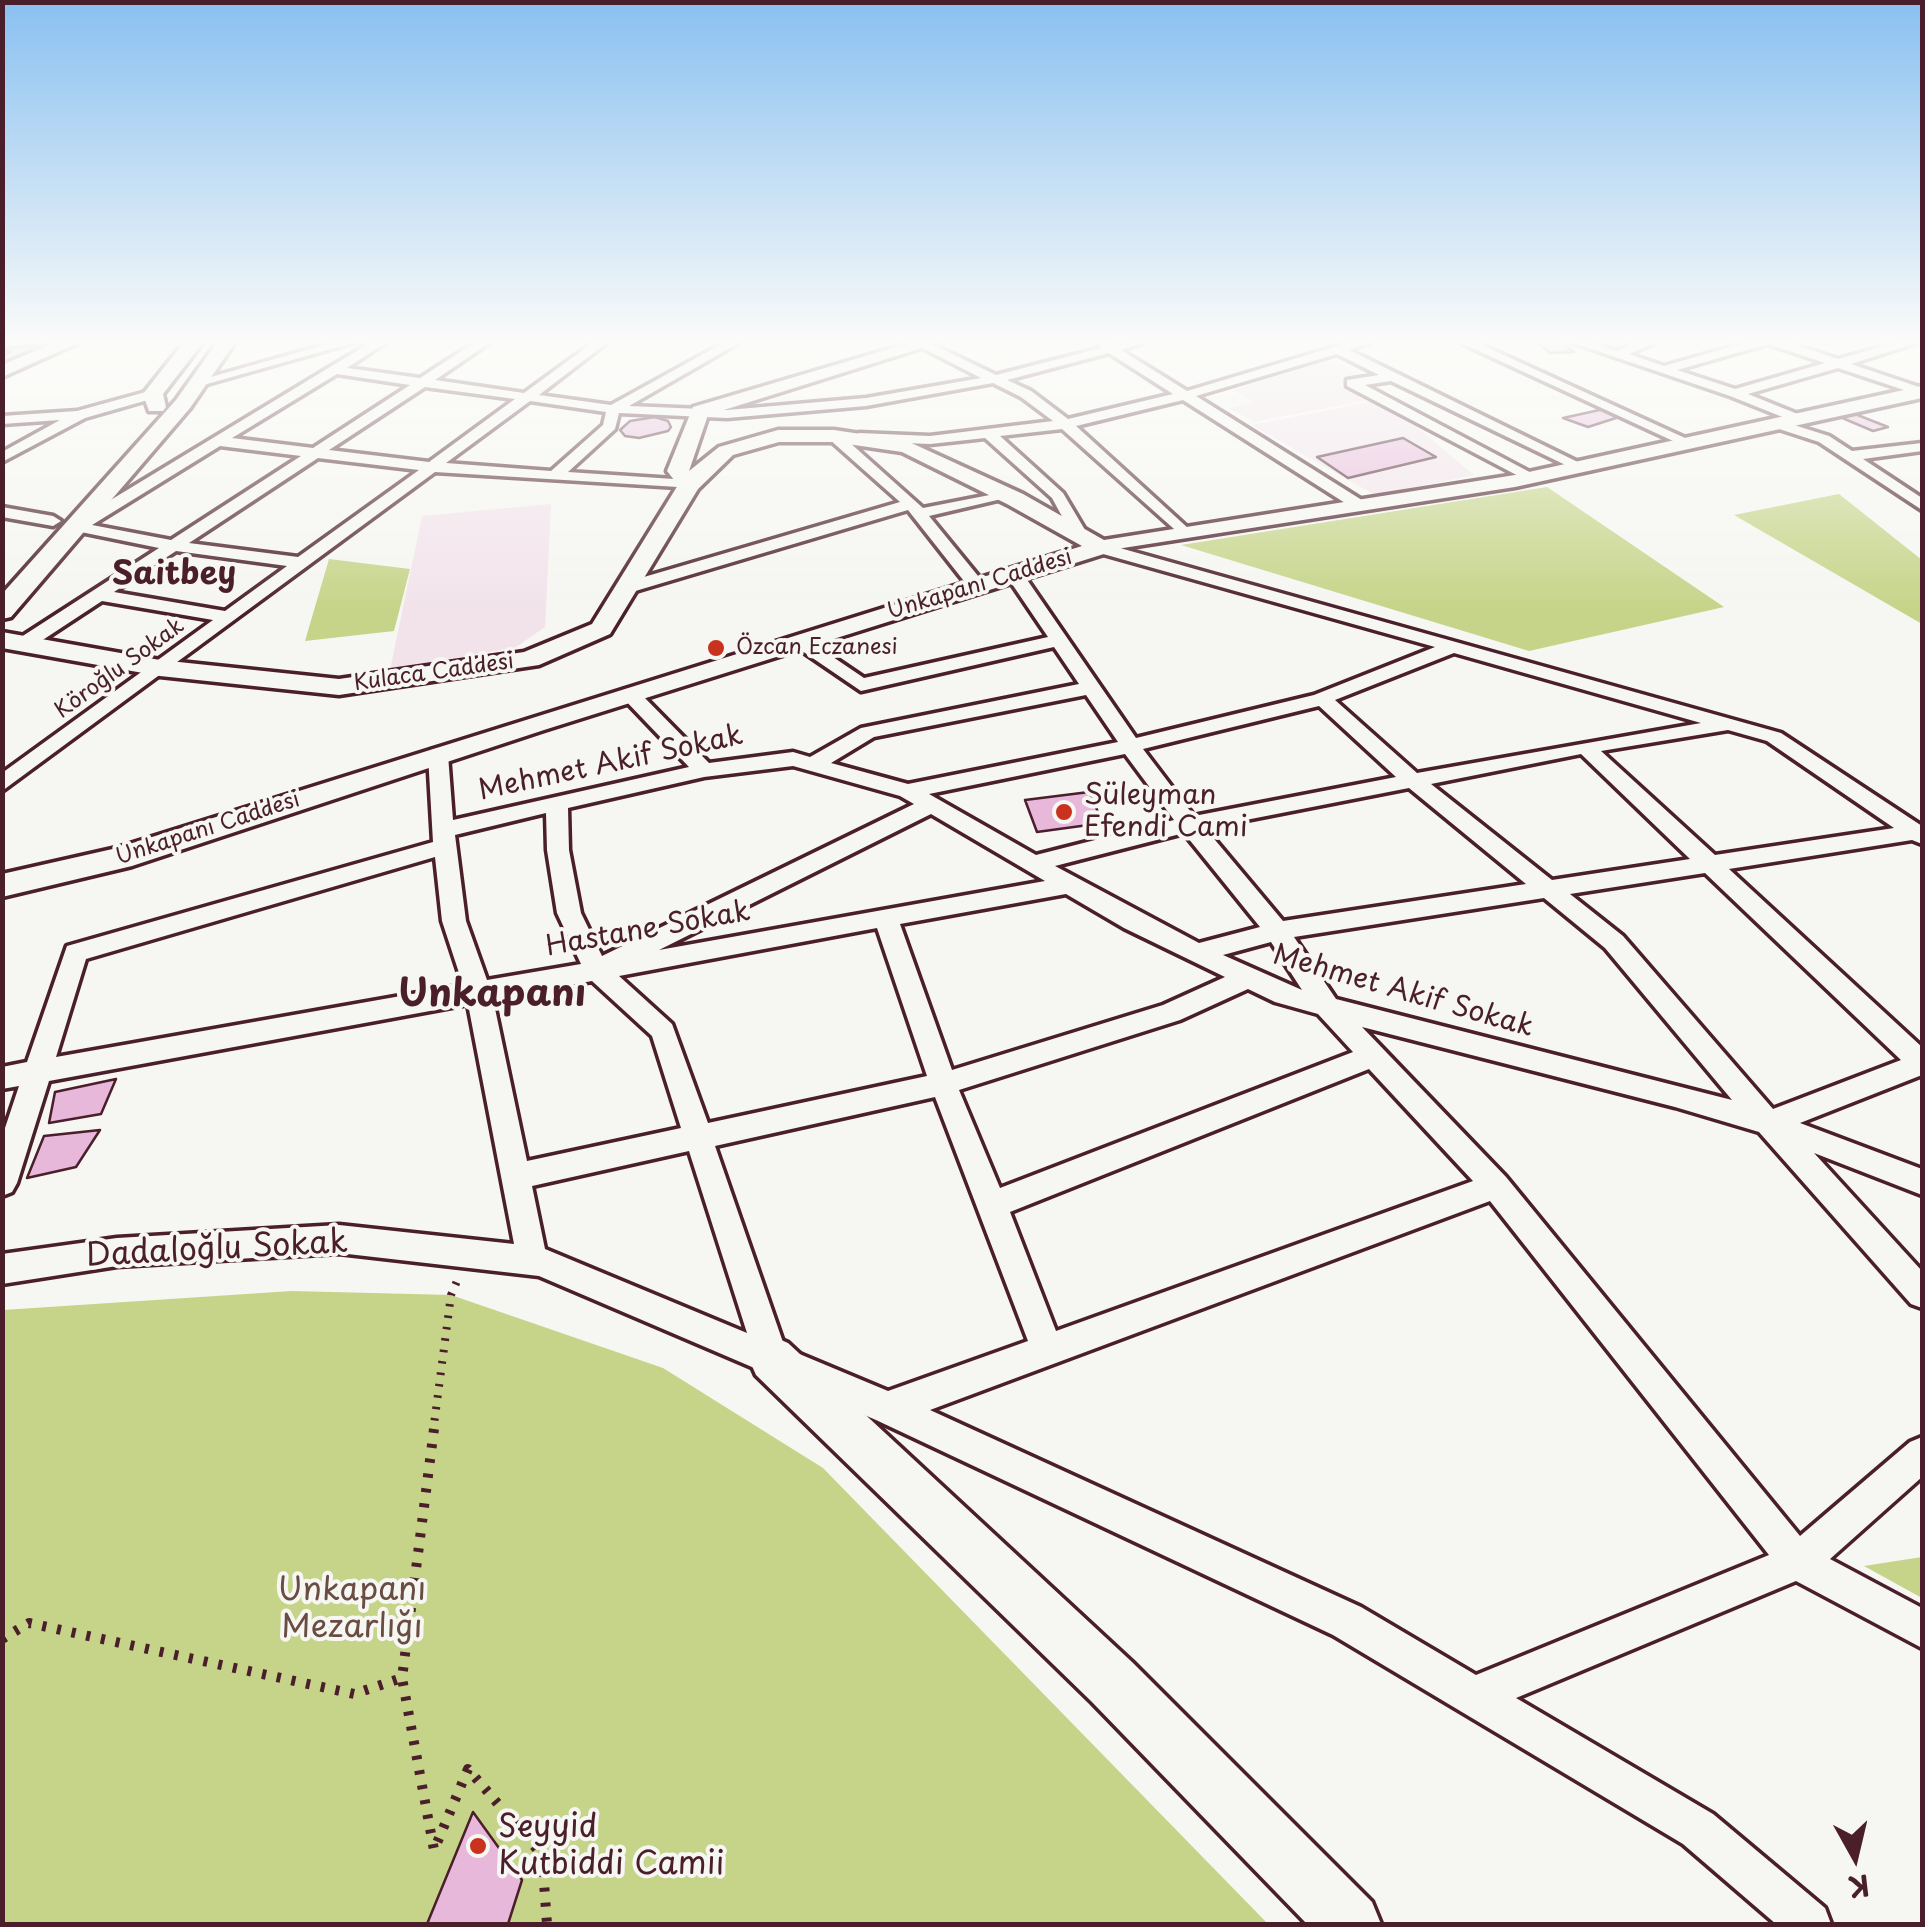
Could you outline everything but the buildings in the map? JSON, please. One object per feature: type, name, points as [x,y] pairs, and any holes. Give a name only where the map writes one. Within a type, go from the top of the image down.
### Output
[{"type":"main road","points":[[2,579],[129,431]]},
{"type":"main road","points":[[2,612],[160,431]]},
{"type":"main road","points":[[690,485],[678,471],[693,431]]},
{"type":"main road","name":"Unkapanı Caddesi","points":[[2,886],[122,858],[1014,574],[1091,542],[1183,532],[1532,477],[1748,431]]},
{"type":"main road","name":"Kulaca Caddesi","points":[[14,642],[160,668],[339,686],[530,658],[601,628],[690,485],[726,451],[778,436],[834,436],[908,448],[1005,494],[1091,542]]},
{"type":"main road","points":[[772,1359],[1112,1682],[1350,1924]]},
{"type":"street","points":[[5,450],[27,431]]},
{"type":"street","points":[[5,450],[46,431]]},
{"type":"street","points":[[77,527],[234,431]]},
{"type":"street","points":[[14,642],[100,595],[351,431]]},
{"type":"street","name":"Köroğlu Sokak","points":[[2,784],[481,431]]},
{"type":"street","points":[[554,477],[605,431]]},
{"type":"street","points":[[834,436],[930,440],[1006,431]]},
{"type":"street","points":[[1073,431],[1183,532]]},
{"type":"street","points":[[1243,431],[1359,505]]},
{"type":"street","points":[[1444,431],[1532,477]]},
{"type":"street","points":[[1507,431],[1583,468]]},
{"type":"street","points":[[1660,431],[1689,444]]},
{"type":"street","points":[[1807,431],[1922,505]]},
{"type":"street","points":[[988,433],[1058,496],[1091,542],[1774,737],[1920,834]]},
{"type":"street","points":[[834,436],[915,509],[977,586]]},
{"type":"street","points":[[217,441],[433,466],[690,485]]},
{"type":"street","points":[[1848,456],[1922,447]]},
{"type":"street","points":[[626,588],[915,509],[1005,494]]},
{"type":"street","points":[[2,512],[53,522]]},
{"type":"street","points":[[77,527],[174,546],[302,562]]},
{"type":"street","points":[[1014,574],[1131,746],[1278,931],[1326,1007],[1496,1186],[1798,1562],[1922,1628]]},
{"type":"street","points":[[100,595],[228,617]]},
{"type":"street","points":[[798,642],[861,686],[1059,640]]},
{"type":"street","points":[[908,792],[1131,746],[1323,699],[1453,646]]},
{"type":"street","points":[[812,764],[868,732],[1091,688]]},
{"type":"street","points":[[630,694],[704,770]]},
{"type":"street","points":[[1323,699],[1412,780],[1614,942],[1768,1123],[1922,1293]]},
{"type":"street","points":[[1032,864],[1190,824],[1585,747],[1731,725]]},
{"type":"street","points":[[1585,747],[1922,1064],[1768,1123]]},
{"type":"street","name":"Mehmet Akif Sokak","points":[[438,755],[444,838],[557,804],[704,770],[793,759],[812,764],[908,792],[1069,885],[1284,995],[1676,1095],[1768,1123],[1922,1182]]},
{"type":"street","points":[[557,804],[558,850],[569,913],[596,970],[663,1031],[772,1359]]},
{"type":"street","points":[[596,970],[931,805]]},
{"type":"street","points":[[1196,953],[1278,931],[1920,834]]},
{"type":"street","points":[[2,1183],[76,953],[444,838],[454,921],[478,991],[532,1260]]},
{"type":"street","name":"Hastane Sokak","points":[[2,1078],[1069,885]]},
{"type":"street","points":[[886,918],[943,1084],[1047,1350]]},
{"type":"street","points":[[514,1177],[700,1140],[943,1084],[1171,1013],[1248,978]]},
{"type":"street","points":[[992,1205],[1373,1056]]},
{"type":"street","points":[[888,1408],[1496,1186]]},
{"type":"street","name":"Dadaloğlu Sokak","points":[[2,1269],[117,1252],[339,1240],[532,1260],[888,1408],[1348,1620],[1698,1830],[1810,1924]]},
{"type":"street","points":[[1474,1696],[1798,1562],[1922,1454]]},
{"type":"path","points":[[468,1254],[450,1295],[402,1678],[434,1850],[468,1768],[542,1855],[547,1924]]},
{"type":"path","points":[[2,1639],[29,1622],[354,1694],[402,1678]]},
{"type":"shaded area","points":[[1262,431],[1421,431],[1474,475],[1375,495]]},
{"type":"shaded area","points":[[551,504],[545,627],[516,647],[390,670],[422,516]]},
{"type":"green space","points":[[1547,487],[1724,607],[1529,651],[1181,545]]},
{"type":"green space","points":[[1839,494],[1922,560],[1922,624],[1734,515]]},
{"type":"green space","points":[[329,559],[410,569],[394,631],[305,641]]},
{"type":"green space","name":"Unkapanı Mezarlığı","points":[[292,1291],[451,1295],[663,1368],[823,1468],[1268,1924],[3,1924],[3,1310]]},
{"type":"green space","points":[[1922,1557],[1922,1598],[1864,1566]]},
{"type":"place","name":"Özcan Eczanesi","points":[[716,648]]},
{"type":"place","name":"Süleyman Efendi Cami","points":[[1064,812]]},
{"type":"place","name":"Seyyid Kutbiddi Camii","points":[[478,1846]]},
{"type":"district","name":"Saitbey","points":[[174,575]]},
{"type":"district","name":"Unkapanı","points":[[492,996]]}]
